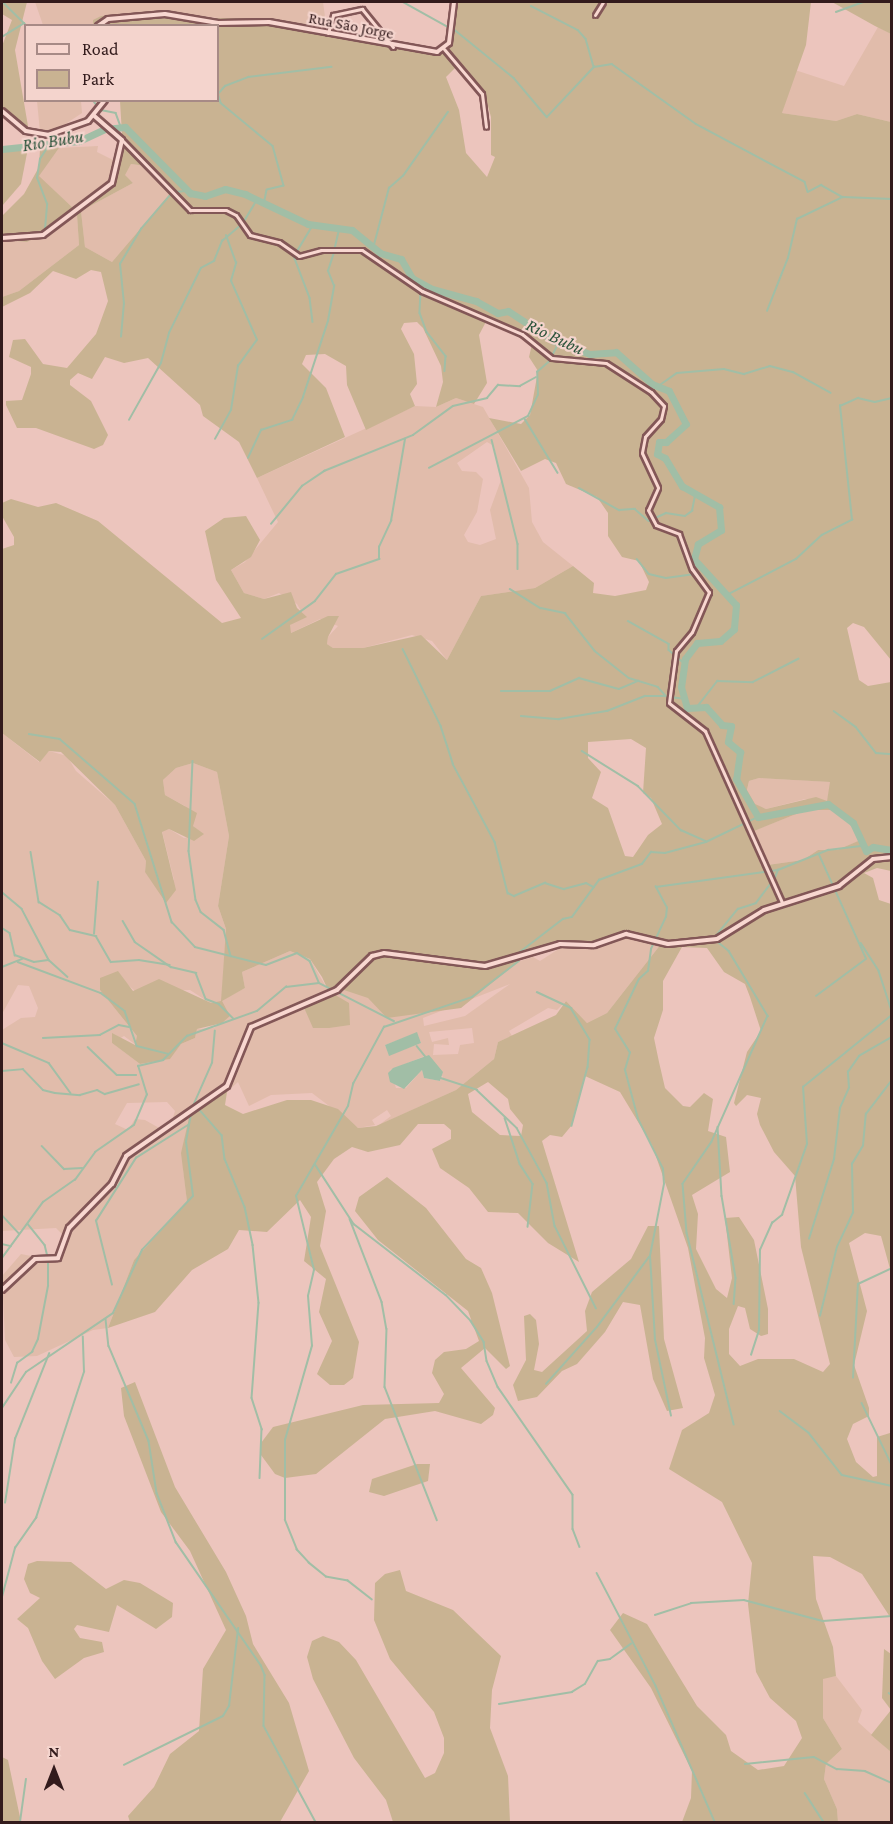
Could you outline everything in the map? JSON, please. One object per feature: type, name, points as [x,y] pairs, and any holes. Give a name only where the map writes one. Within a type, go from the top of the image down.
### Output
[{"type":"street","points":[[454,2],[452,31],[444,50],[482,94],[486,127]]},
{"type":"street","points":[[595,15],[603,2]]},
{"type":"street","points":[[328,33],[333,15],[362,9],[393,47]]},
{"type":"street","name":"Rua São Jorge","points":[[101,24],[108,19],[165,14],[218,22],[269,22],[393,47],[444,50]]},
{"type":"street","points":[[2,111],[34,134],[64,132],[94,116],[104,102]]},
{"type":"street","points":[[94,116],[110,125],[190,210],[226,210],[236,215],[250,235],[279,242],[299,256],[321,250],[362,250],[422,291],[522,334],[552,358],[606,363],[651,392],[664,406],[661,419],[645,437],[642,453],[658,488],[648,510],[656,525],[679,534],[692,568],[710,592],[692,632],[676,651],[669,703],[705,731],[782,902]]},
{"type":"street","points":[[2,238],[43,235],[83,201],[106,188],[117,174],[122,140]]},
{"type":"street","points":[[2,1290],[35,1259],[58,1258],[69,1228],[112,1184],[126,1156],[227,1086],[251,1027],[337,990],[363,962],[384,953],[485,966],[560,944],[594,945],[626,934],[668,944],[717,939],[782,902],[839,886],[873,859],[891,857]]},
{"type":"shaded area","points":[[35,2],[323,2],[327,31],[161,11],[101,16],[94,24],[43,24]]},
{"type":"shaded area","points":[[878,27],[891,34],[891,122],[857,114],[836,121],[782,113],[795,70],[844,86]]},
{"type":"shaded area","points":[[37,102],[81,102],[82,113],[55,131],[40,132]]},
{"type":"shaded area","points":[[98,146],[97,152],[121,164],[118,176],[72,207],[38,176],[59,148]]},
{"type":"shaded area","points":[[131,164],[146,166],[170,194],[112,262],[85,247],[81,211],[133,183],[124,175]]},
{"type":"shaded area","points":[[77,214],[79,245],[19,291],[2,297],[2,240],[27,242]]},
{"type":"shaded area","points":[[456,398],[483,407],[529,488],[532,522],[543,542],[573,566],[535,588],[481,596],[447,660],[432,641],[412,635],[363,648],[333,648],[327,644],[328,637],[338,626],[320,619],[291,633],[287,629],[301,611],[297,604],[279,593],[264,599],[244,593],[231,570],[245,562],[278,522],[257,478],[415,406],[436,407]],"holes":[[[487,442],[494,446],[501,480],[490,510],[496,539],[480,545],[468,542],[464,535],[477,512],[483,479],[476,472],[462,471],[457,463]]]},
{"type":"shaded area","points":[[2,733],[39,762],[49,751],[67,756],[76,771],[115,805],[146,861],[145,872],[174,880],[162,831],[169,829],[184,838],[203,834],[193,826],[185,806],[165,795],[163,780],[176,768],[193,763],[217,772],[229,836],[218,906],[226,929],[222,1000],[245,988],[242,972],[290,951],[310,959],[329,992],[498,968],[533,957],[540,961],[568,943],[586,949],[633,937],[661,944],[607,1013],[587,1023],[566,1001],[557,1010],[548,1008],[509,1031],[512,1036],[498,1042],[494,1059],[456,1090],[379,1125],[391,1116],[387,1110],[372,1120],[375,1125],[358,1128],[312,1093],[271,1095],[249,1106],[238,1082],[227,1092],[192,1105],[183,1168],[187,1202],[134,1260],[108,1328],[93,1330],[37,1356],[14,1357],[5,1340],[2,1276],[21,1254],[56,1261],[63,1235],[56,1228],[2,1231],[2,1030],[21,1018],[35,1017],[38,1008],[29,986],[18,985],[2,1014]],"holes":[[[100,978],[125,982],[135,991],[190,990],[230,1016],[214,1028],[197,1029],[195,1038],[181,1044],[169,1059],[140,1064],[112,1043],[124,1036],[136,1045],[137,1036],[100,990]],[[510,984],[465,1016],[424,1026],[423,1018]],[[472,1028],[474,1043],[460,1045],[458,1054],[433,1055],[434,1044],[449,1045],[448,1038],[432,1042],[429,1032]],[[417,1033],[421,1043],[389,1055],[385,1045]],[[425,1056],[443,1077],[440,1081],[424,1078],[422,1070],[406,1088],[396,1088],[390,1070]],[[167,1102],[175,1111],[171,1124],[161,1129],[145,1120],[135,1119],[128,1130],[115,1124],[127,1103]]]},
{"type":"shaded area","points":[[759,778],[831,782],[827,802],[805,799],[766,809],[755,805],[747,791],[749,781]]},
{"type":"shaded area","points":[[806,810],[832,810],[857,826],[864,839],[837,850],[818,850],[803,860],[760,866],[748,833]]},
{"type":"shaded area","points":[[417,1032],[421,1043],[389,1056],[385,1045]]},
{"type":"shaded area","points":[[429,1055],[443,1072],[440,1081],[424,1078],[422,1070],[404,1089],[390,1082],[388,1073],[393,1068]]},
{"type":"shaded area","points":[[836,1676],[862,1710],[858,1722],[891,1752],[891,1822],[838,1822],[837,1809],[824,1779],[826,1764],[842,1749],[823,1718],[823,1678]]},
{"type":"green space","points":[[2,2],[27,2],[15,50],[29,132],[2,113],[2,46],[12,20],[2,14]]},
{"type":"green space","points":[[453,2],[811,2],[806,45],[782,113],[836,121],[857,114],[891,122],[891,660],[864,627],[853,623],[847,628],[859,680],[868,686],[891,682],[891,871],[877,868],[864,873],[873,878],[879,900],[891,904],[892,1276],[881,1236],[865,1233],[849,1243],[867,1311],[854,1365],[869,1408],[869,1416],[853,1424],[847,1439],[856,1462],[873,1477],[877,1476],[877,1437],[890,1433],[891,1436],[892,1620],[862,1574],[830,1557],[813,1556],[816,1599],[833,1647],[836,1676],[823,1679],[823,1718],[842,1749],[826,1764],[824,1779],[837,1809],[838,1822],[682,1822],[691,1798],[692,1771],[651,1688],[610,1630],[623,1613],[647,1624],[697,1706],[726,1735],[731,1751],[758,1770],[784,1766],[802,1738],[796,1721],[770,1698],[756,1672],[748,1604],[752,1563],[722,1502],[669,1469],[682,1430],[709,1413],[715,1395],[704,1358],[705,1338],[688,1248],[652,1145],[620,1092],[585,1076],[572,1125],[562,1137],[550,1135],[542,1141],[579,1262],[548,1243],[518,1213],[488,1212],[469,1188],[440,1168],[432,1149],[451,1139],[451,1130],[444,1124],[418,1124],[400,1145],[368,1152],[352,1147],[334,1159],[317,1182],[326,1211],[320,1246],[359,1342],[353,1378],[344,1385],[330,1385],[317,1374],[332,1341],[319,1312],[326,1279],[304,1261],[311,1217],[300,1200],[267,1232],[239,1230],[228,1249],[192,1270],[155,1312],[108,1328],[134,1260],[187,1202],[181,1153],[192,1105],[221,1092],[227,1092],[225,1105],[243,1114],[287,1100],[311,1100],[338,1109],[358,1128],[376,1126],[456,1090],[494,1059],[498,1042],[556,1015],[566,1001],[587,1023],[607,1013],[661,944],[633,937],[586,949],[568,943],[530,952],[461,1008],[387,1018],[368,998],[341,989],[332,993],[349,1003],[350,1025],[329,1028],[313,1028],[302,1003],[329,992],[322,977],[310,959],[290,951],[242,972],[245,988],[222,1001],[230,1016],[222,1023],[197,1029],[195,1038],[181,1044],[170,1059],[140,1064],[112,1043],[112,1033],[135,1045],[137,1036],[100,990],[100,978],[118,971],[133,991],[159,979],[211,1003],[221,1001],[226,929],[218,906],[229,836],[217,772],[193,763],[176,768],[163,780],[165,795],[197,813],[193,826],[204,834],[194,841],[169,829],[162,832],[176,890],[166,903],[145,872],[146,861],[115,805],[61,752],[49,751],[40,762],[2,733],[2,549],[14,545],[14,537],[2,516],[2,503],[11,499],[38,507],[56,503],[98,521],[222,623],[241,618],[216,580],[205,531],[224,518],[246,516],[260,540],[251,557],[231,570],[244,593],[264,599],[291,592],[297,608],[307,617],[290,625],[291,633],[328,616],[339,616],[328,637],[327,644],[333,648],[363,648],[421,635],[447,660],[481,596],[535,588],[573,566],[594,583],[593,593],[615,596],[646,590],[649,582],[639,561],[622,557],[608,536],[608,513],[597,497],[566,484],[556,463],[545,459],[521,471],[489,418],[521,424],[530,415],[538,371],[529,357],[533,340],[489,316],[479,335],[487,383],[474,404],[456,398],[436,407],[443,382],[441,366],[423,328],[417,322],[404,323],[401,329],[414,354],[417,384],[410,394],[415,406],[366,430],[347,385],[346,366],[325,354],[306,355],[302,364],[326,388],[345,437],[257,478],[239,442],[203,416],[200,405],[148,358],[124,363],[105,357],[92,379],[78,373],[70,380],[70,385],[91,401],[108,435],[103,445],[94,449],[36,428],[17,428],[6,405],[6,401],[22,400],[31,374],[31,367],[9,357],[13,340],[25,339],[43,364],[67,368],[96,334],[108,301],[101,272],[91,270],[76,279],[53,271],[30,293],[2,307],[2,297],[19,291],[79,245],[77,215],[27,242],[2,240],[2,216],[24,194],[39,167],[40,149],[59,148],[39,176],[72,207],[118,176],[123,151],[120,102],[219,102],[219,24],[93,24],[93,20],[101,16],[161,11],[199,18],[246,18],[359,35],[414,50],[443,47],[453,25]],"holes":[[[456,67],[462,67],[484,91],[491,117],[491,155],[495,157],[487,177],[466,153],[459,110],[446,77]],[[131,164],[146,166],[170,194],[112,262],[85,247],[81,211],[133,183],[125,175]],[[631,739],[646,748],[643,793],[651,798],[662,824],[648,835],[633,857],[625,856],[608,808],[592,798],[601,772],[588,758],[588,742]],[[759,778],[830,782],[827,801],[816,797],[766,809],[755,804],[747,790],[749,781]],[[806,810],[831,810],[857,826],[863,839],[837,850],[818,850],[803,860],[761,866],[749,833]],[[682,947],[707,948],[724,972],[745,984],[761,1031],[747,1052],[734,1103],[736,1106],[747,1095],[761,1098],[757,1114],[760,1125],[774,1152],[795,1176],[801,1247],[830,1364],[823,1372],[794,1359],[758,1359],[740,1366],[729,1354],[729,1329],[738,1306],[745,1308],[750,1329],[761,1336],[768,1334],[768,1309],[754,1240],[739,1217],[725,1218],[732,1278],[727,1298],[716,1289],[696,1249],[698,1214],[692,1195],[730,1172],[726,1137],[708,1131],[713,1099],[704,1093],[690,1107],[683,1106],[665,1088],[654,1038],[663,1010],[663,981]],[[488,1082],[508,1099],[510,1109],[523,1125],[521,1136],[500,1135],[472,1112],[468,1094]]]},
{"type":"green space","points":[[832,2],[891,2],[891,34],[875,26]]},
{"type":"green space","points":[[29,143],[21,184],[2,206],[2,149]]},
{"type":"green space","points":[[387,1177],[426,1208],[466,1259],[481,1268],[492,1293],[510,1366],[506,1369],[485,1348],[461,1368],[495,1408],[493,1415],[481,1424],[435,1411],[385,1419],[316,1474],[285,1478],[275,1474],[261,1455],[261,1443],[273,1427],[363,1405],[439,1403],[444,1394],[432,1373],[435,1360],[444,1352],[466,1349],[479,1341],[468,1311],[378,1240],[355,1211],[359,1197]]},
{"type":"green space","points":[[648,1226],[659,1226],[664,1339],[683,1408],[667,1411],[653,1379],[640,1305],[623,1302],[605,1332],[577,1364],[562,1371],[537,1397],[518,1401],[513,1385],[526,1360],[524,1316],[530,1314],[536,1320],[539,1344],[534,1370],[542,1372],[587,1331],[585,1311],[592,1292],[631,1259]]},
{"type":"green space","points":[[135,1382],[175,1487],[226,1572],[246,1616],[253,1644],[289,1703],[309,1771],[280,1822],[130,1822],[128,1816],[154,1787],[170,1754],[199,1731],[203,1669],[226,1630],[190,1551],[161,1512],[124,1416],[121,1388]]},
{"type":"green space","points":[[417,1464],[430,1464],[428,1481],[384,1496],[369,1492],[372,1479]]},
{"type":"green space","points":[[37,1561],[71,1562],[106,1589],[124,1580],[140,1583],[173,1603],[172,1617],[156,1629],[117,1605],[109,1632],[77,1625],[74,1629],[80,1638],[102,1642],[104,1652],[84,1658],[55,1679],[42,1661],[28,1628],[17,1619],[40,1598],[30,1593],[24,1579],[28,1564]]},
{"type":"green space","points":[[400,1570],[406,1591],[453,1610],[501,1656],[492,1690],[490,1728],[508,1776],[510,1822],[393,1822],[386,1800],[354,1758],[313,1679],[307,1657],[312,1641],[323,1636],[339,1642],[356,1660],[425,1778],[435,1773],[444,1753],[444,1738],[434,1712],[390,1659],[374,1620],[375,1583],[385,1574]]},
{"type":"green space","points":[[884,1649],[891,1654],[891,1710],[882,1698]]},
{"type":"green space","points":[[891,1710],[892,1752],[871,1735]]},
{"type":"green space","points":[[2,1757],[8,1760],[21,1822],[2,1822]]},
{"type":"waterway","points":[[3,2],[25,24]]},
{"type":"waterway","points":[[403,2],[450,28]]},
{"type":"waterway","points":[[836,12],[864,2]]},
{"type":"waterway","points":[[531,6],[578,30],[586,39],[594,67]]},
{"type":"waterway","points":[[2,37],[24,23]]},
{"type":"waterway","points":[[455,30],[514,78],[547,117],[594,67],[612,64],[696,124],[805,182],[808,192],[821,185],[843,197]]},
{"type":"waterway","points":[[219,93],[225,86],[248,77],[331,67]]},
{"type":"waterway","points":[[219,96],[221,103],[273,146],[284,186],[267,190],[264,205]]},
{"type":"waterway","points":[[94,102],[98,107]]},
{"type":"waterway","points":[[101,110],[116,113],[121,127]]},
{"type":"waterway","points":[[374,245],[389,188],[403,176],[448,112]]},
{"type":"waterway","name":"Rio Bubu","points":[[2,149],[79,141],[105,129],[125,127],[190,193],[205,196],[225,189],[245,194],[308,224],[352,230],[380,253],[401,259],[412,278],[432,289],[476,301],[498,313],[508,311],[554,341],[590,354],[616,352],[652,384],[669,391],[686,424],[666,442],[659,442],[657,454],[665,458],[682,486],[719,507],[721,530],[698,544],[694,559],[736,605],[734,629],[720,641],[697,643],[685,659],[681,687],[687,708],[706,707],[722,725],[731,726],[728,742],[740,752],[736,779],[758,817],[828,804],[853,823],[866,851],[873,847],[892,850]]},
{"type":"waterway","points":[[45,229],[47,204],[37,178],[40,159],[51,142]]},
{"type":"waterway","points":[[174,192],[186,191]]},
{"type":"waterway","points":[[121,337],[124,304],[120,264],[141,229],[171,194]]},
{"type":"waterway","points":[[767,311],[788,258],[797,219],[843,197],[892,199]]},
{"type":"waterway","points":[[243,223],[257,200]]},
{"type":"waterway","points":[[296,253],[313,225]]},
{"type":"waterway","points":[[129,420],[161,363],[169,333],[201,268],[214,261],[222,241],[240,226]]},
{"type":"waterway","points":[[335,247],[339,229]]},
{"type":"waterway","points":[[215,439],[231,410],[238,366],[257,340],[231,281],[236,263],[226,236]]},
{"type":"waterway","points":[[248,458],[261,430],[292,420],[303,397],[328,321],[334,286],[328,271],[334,252]]},
{"type":"waterway","points":[[294,256],[310,298],[313,322]]},
{"type":"waterway","points":[[421,292],[420,313],[427,332],[446,356],[445,371]]},
{"type":"waterway","points":[[552,356],[559,342]]},
{"type":"waterway","points":[[429,468],[528,416],[538,395],[537,372],[551,360]]},
{"type":"waterway","points":[[657,387],[677,373],[724,369],[744,374],[770,366],[793,372],[831,393]]},
{"type":"waterway","points":[[271,524],[302,486],[324,471],[413,435],[453,406],[487,398],[498,385],[520,386],[536,377]]},
{"type":"waterway","points":[[727,595],[796,559],[822,535],[852,520],[840,406],[858,398],[875,402],[892,398]]},
{"type":"waterway","points":[[525,419],[558,473]]},
{"type":"waterway","points":[[262,639],[315,601],[336,574],[379,559],[379,547],[391,521],[405,439]]},
{"type":"waterway","points":[[492,440],[518,544],[518,569]]},
{"type":"waterway","points":[[579,488],[619,510],[635,509],[649,521],[666,513],[685,516],[692,511],[695,496]]},
{"type":"waterway","points":[[637,559],[649,574],[666,578],[693,574],[697,565]]},
{"type":"waterway","points":[[510,589],[541,608],[565,613],[595,651],[629,678],[658,687],[666,696]]},
{"type":"waterway","points":[[628,621],[669,644],[669,650],[685,664]]},
{"type":"waterway","points":[[403,649],[441,726],[453,764],[495,842],[508,893],[514,896],[545,883],[564,889],[586,883],[594,887]]},
{"type":"waterway","points":[[697,707],[717,681],[753,682],[798,659]]},
{"type":"waterway","points":[[501,691],[550,691],[579,678],[619,689],[638,681]]},
{"type":"waterway","points":[[521,716],[559,719],[607,711],[645,696],[665,696]]},
{"type":"waterway","points":[[670,697],[686,699]]},
{"type":"waterway","points":[[834,711],[856,727],[876,753],[892,754]]},
{"type":"waterway","points":[[29,734],[60,739],[135,804],[172,922],[195,947],[266,965],[297,953],[310,961],[319,982]]},
{"type":"waterway","points":[[582,751],[638,786],[681,830],[706,841]]},
{"type":"waterway","points":[[193,761],[189,851],[196,900],[201,912],[224,930],[231,956]]},
{"type":"waterway","points":[[516,955],[563,919],[572,917],[599,880],[642,864],[651,852],[665,853],[706,842],[758,817]]},
{"type":"waterway","points":[[671,1416],[655,1340],[650,1256],[664,1184],[663,1169],[638,1119],[625,1070],[630,1053],[615,1029],[639,979],[648,971],[651,949],[666,917],[667,908],[656,887],[778,870],[828,850],[863,846]]},
{"type":"waterway","points":[[31,852],[39,902],[60,915],[70,930],[96,936],[111,962],[139,960],[170,965]]},
{"type":"waterway","points":[[816,996],[866,959],[819,855]]},
{"type":"waterway","points":[[774,880],[778,870]]},
{"type":"waterway","points":[[94,934],[98,882]]},
{"type":"waterway","points":[[715,937],[738,909],[756,903],[771,883]]},
{"type":"waterway","points":[[2,892],[22,909],[49,960],[68,977]]},
{"type":"waterway","points":[[123,921],[135,942],[171,967],[196,973],[206,999],[219,1004],[234,1019]]},
{"type":"waterway","points":[[2,928],[10,933],[15,955],[34,962],[48,960]]},
{"type":"waterway","points":[[717,941],[729,951],[768,1016],[712,1142],[683,1184],[687,1233],[734,1424]]},
{"type":"waterway","points":[[861,943],[879,971],[892,1011]]},
{"type":"waterway","points":[[2,967],[22,959]]},
{"type":"waterway","points":[[372,1600],[348,1581],[326,1577],[309,1563],[297,1550],[285,1520],[285,1440],[312,1346],[308,1296],[314,1270],[296,1196],[348,1106],[353,1084],[384,1027],[472,997],[519,961]]},
{"type":"waterway","points":[[18,962],[101,993],[125,1011],[137,1046],[168,1054]]},
{"type":"waterway","points":[[2,1258],[43,1202],[75,1180],[95,1152],[134,1125],[147,1095],[138,1066],[163,1060],[187,1036],[257,1011],[286,987],[319,983],[333,990]]},
{"type":"waterway","points":[[337,992],[394,1021]]},
{"type":"waterway","points":[[537,992],[571,1008],[590,1040],[588,1067],[572,1126]]},
{"type":"waterway","points":[[751,1355],[759,1330],[760,1250],[772,1223],[782,1215],[807,1144],[803,1087],[892,1015]]},
{"type":"waterway","points":[[43,1038],[100,1035],[119,1025],[129,1027]]},
{"type":"waterway","points":[[193,1106],[212,1063],[215,1031]]},
{"type":"waterway","points":[[809,1239],[834,1159],[840,1108],[849,1088],[848,1072],[859,1056],[892,1037]]},
{"type":"waterway","points":[[2,1043],[49,1063],[71,1093]]},
{"type":"waterway","points":[[417,1046],[425,1056]]},
{"type":"waterway","points":[[88,1047],[117,1075],[136,1075]]},
{"type":"waterway","points":[[2,1071],[23,1069],[43,1090],[55,1093],[80,1095],[97,1090],[105,1094],[139,1084]]},
{"type":"waterway","points":[[441,1078],[477,1090],[517,1128],[547,1183],[555,1226],[596,1308]]},
{"type":"waterway","points":[[820,1316],[837,1247],[853,1213],[852,1164],[863,1146],[866,1114],[892,1080]]},
{"type":"waterway","points":[[199,1109],[222,1135],[225,1159],[245,1207],[253,1245],[259,1303],[252,1398],[262,1429],[260,1478]]},
{"type":"waterway","points":[[2,1408],[26,1372],[113,1313],[142,1250],[193,1196],[186,1142],[191,1114]]},
{"type":"waterway","points":[[505,1118],[520,1164],[533,1184],[528,1227]]},
{"type":"waterway","points":[[112,1285],[96,1221],[136,1158],[188,1125]]},
{"type":"waterway","points":[[718,1127],[722,1196],[736,1278],[734,1304]]},
{"type":"waterway","points":[[42,1146],[64,1169],[82,1168]]},
{"type":"waterway","points":[[315,1164],[354,1224],[446,1295],[471,1321],[484,1342],[487,1361],[498,1387],[573,1495],[573,1529],[580,1547]]},
{"type":"waterway","points":[[2,1215],[19,1233]]},
{"type":"waterway","points":[[350,1219],[382,1302],[387,1329],[385,1387],[437,1520]]},
{"type":"waterway","points":[[28,1224],[45,1245],[48,1257]]},
{"type":"waterway","points":[[2,1244],[11,1246]]},
{"type":"waterway","points":[[546,1384],[597,1327],[649,1257]]},
{"type":"waterway","points":[[11,1383],[17,1363],[32,1352],[38,1339],[48,1286],[48,1261]]},
{"type":"waterway","points":[[853,1378],[858,1284],[892,1268]]},
{"type":"waterway","points":[[106,1319],[109,1346],[149,1441],[157,1493],[176,1542],[261,1665],[265,1675],[264,1726],[316,1822]]},
{"type":"waterway","points":[[2,1597],[15,1548],[36,1518],[84,1372],[83,1337]]},
{"type":"waterway","points":[[5,1503],[15,1439],[49,1354]]},
{"type":"waterway","points":[[862,1403],[892,1465]]},
{"type":"waterway","points":[[780,1411],[809,1433],[842,1475],[892,1486]]},
{"type":"waterway","points":[[597,1573],[656,1686],[715,1822]]},
{"type":"waterway","points":[[655,1615],[691,1603],[744,1600],[823,1621],[892,1616]]},
{"type":"waterway","points":[[124,1765],[223,1716],[229,1706],[238,1629]]},
{"type":"waterway","points":[[499,1704],[572,1692],[585,1684],[598,1661],[610,1659],[631,1644]]},
{"type":"waterway","points":[[745,1764],[814,1757],[837,1769],[865,1771],[892,1783]]},
{"type":"waterway","points":[[20,1822],[26,1779]]},
{"type":"waterway","points":[[805,1793],[824,1822]]}]
